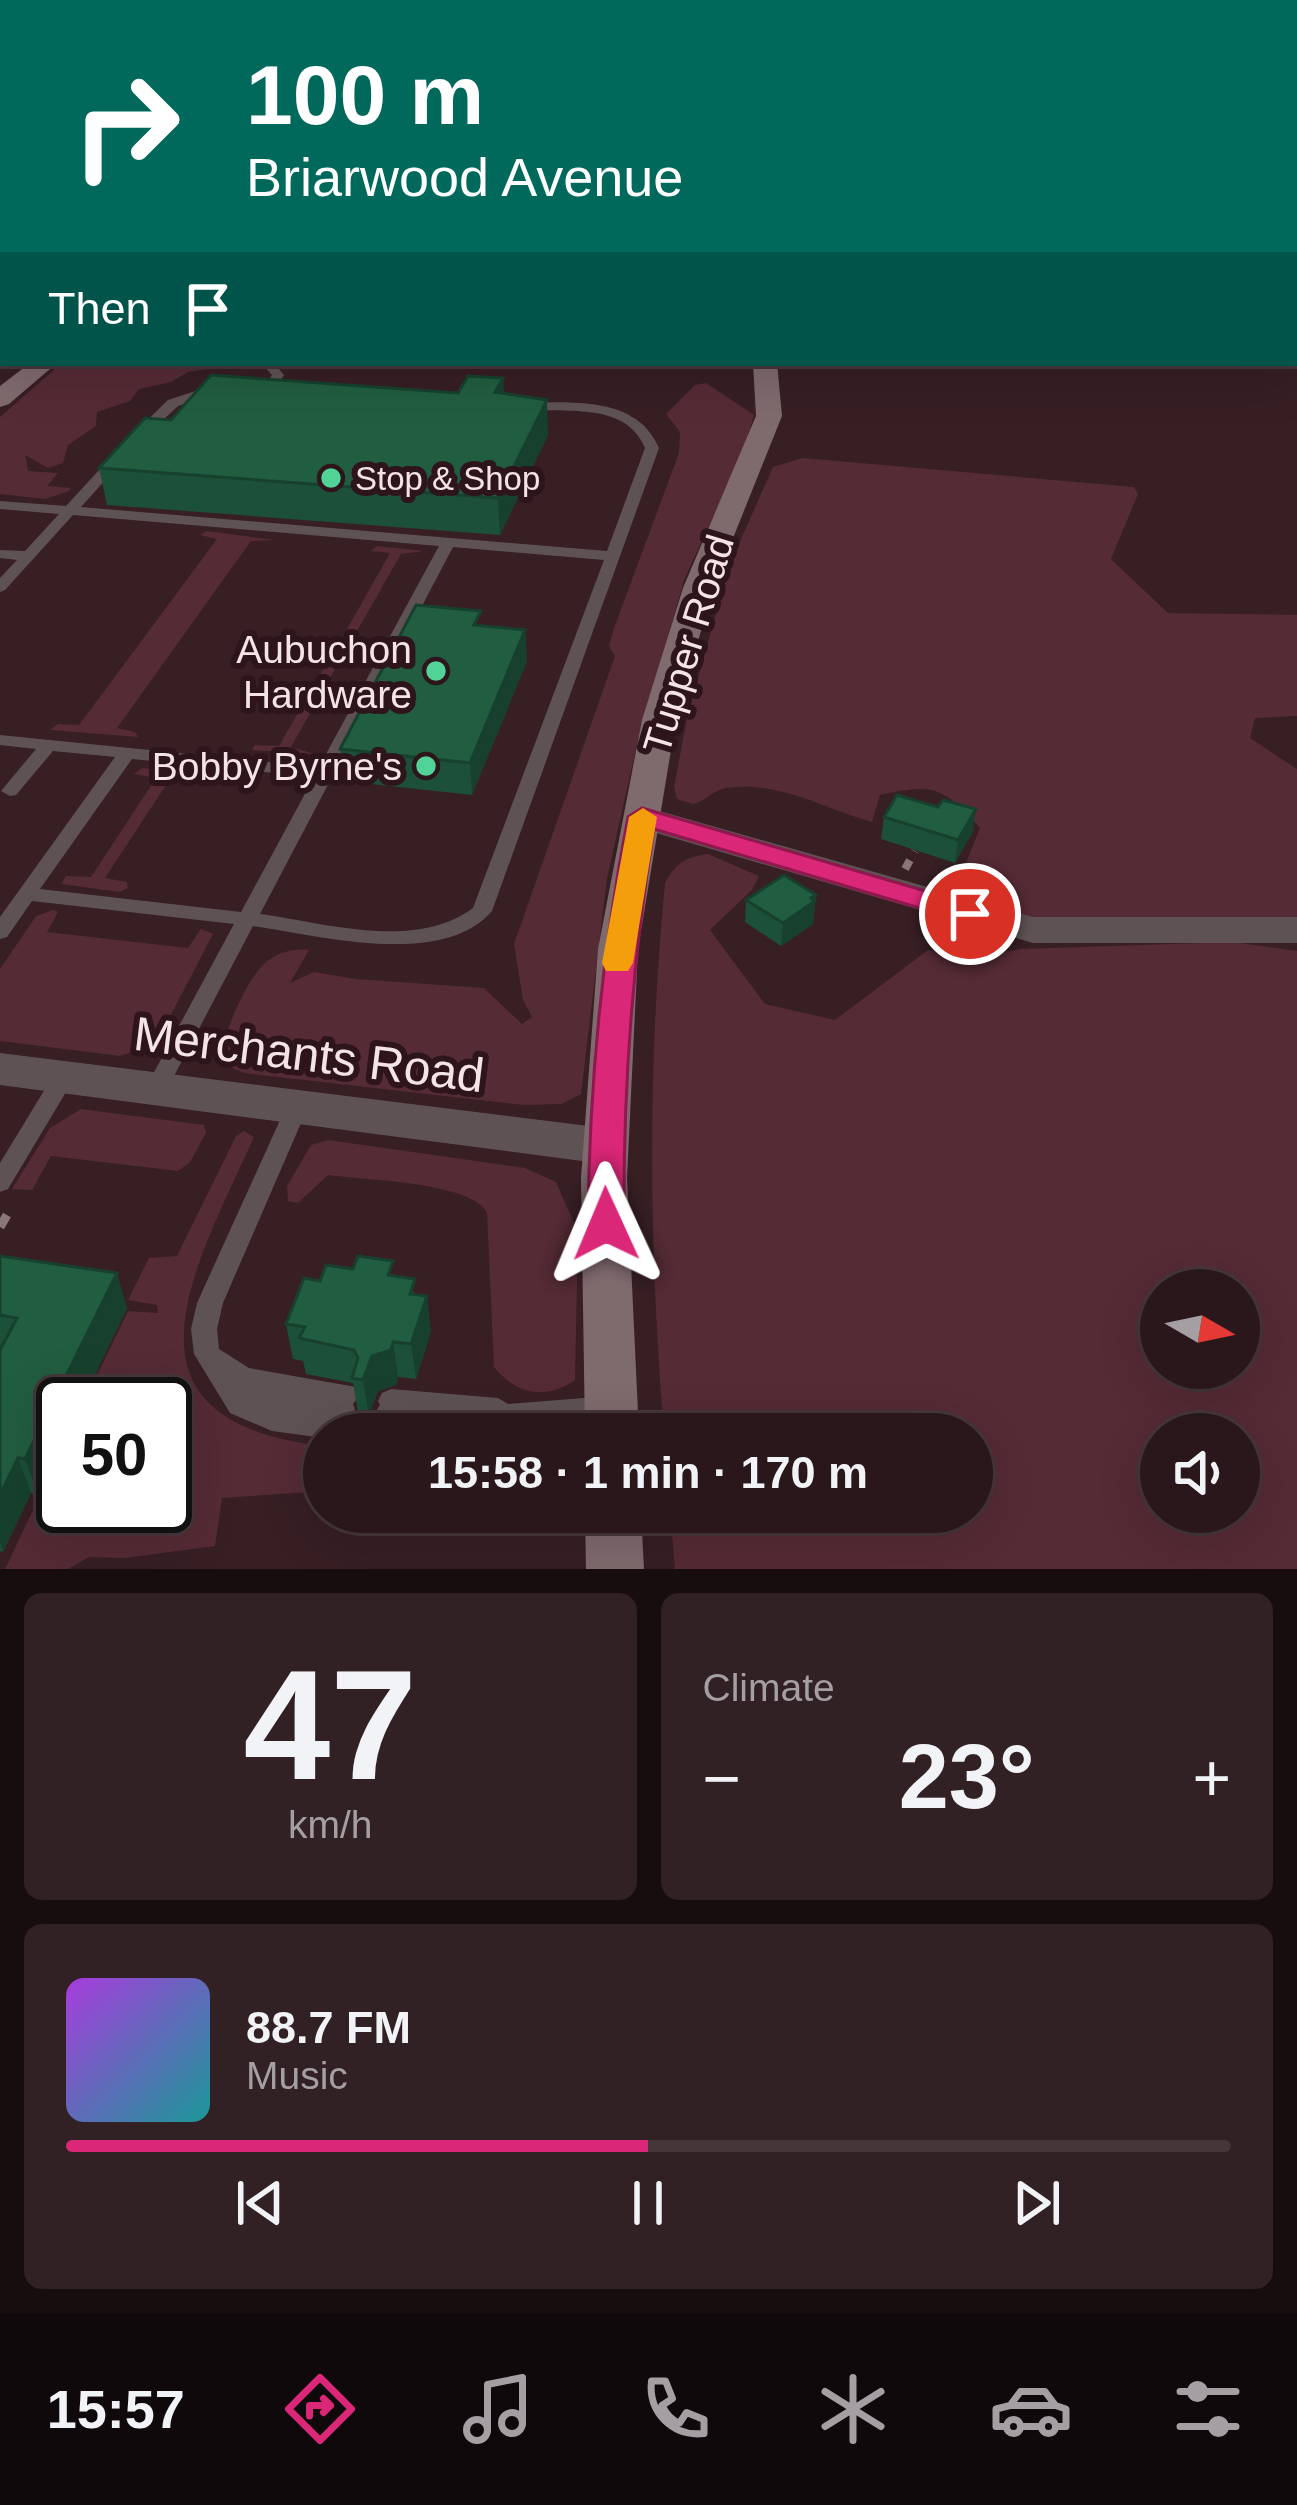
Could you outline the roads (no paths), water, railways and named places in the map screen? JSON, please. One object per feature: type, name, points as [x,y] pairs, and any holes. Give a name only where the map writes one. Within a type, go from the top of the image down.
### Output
[{"type":"main road","points":[[0,399],[40,366]]},
{"type":"main road","name":"Tupper Road","points":[[611,1413],[605,1146],[618,949],[659,719],[698,588],[769,416],[765,366]]},
{"type":"main road","points":[[614,1533],[615,1569]]},
{"type":"street","points":[[642,817],[1033,930],[1297,930]]},
{"type":"street","name":"Merchants Road","points":[[0,1070],[605,1146]]},
{"type":"lane","points":[[269,388],[278,375],[270,366]]},
{"type":"lane","points":[[0,586],[164,409],[200,392],[231,386]]},
{"type":"lane","points":[[248,387],[292,390]]},
{"type":"lane","points":[[27,894],[424,938],[447,935],[476,918],[486,903],[650,456],[650,438],[637,422],[607,413],[499,404]]},
{"type":"lane","points":[[0,505],[614,556]]},
{"type":"lane","points":[[156,1089],[448,542]]},
{"type":"lane","points":[[0,554],[28,556]]},
{"type":"lane","points":[[0,740],[324,773]]},
{"type":"lane","points":[[4,796],[48,745]]},
{"type":"lane","points":[[3,924],[127,753]]},
{"type":"lane","points":[[0,1183],[64,1077]]},
{"type":"lane","points":[[296,1107],[210,1303],[204,1328],[210,1360],[228,1394],[252,1414],[303,1417]]},
{"type":"lane","points":[[210,1360],[239,1390],[260,1400],[345,1402]]},
{"type":"place","name":"Stop & Shop","points":[[331,478]]},
{"type":"place","name":"Aubuchon Hardware","points":[[436,671]]},
{"type":"place","name":"Bobby Byrne's","points":[[426,766]]}]
